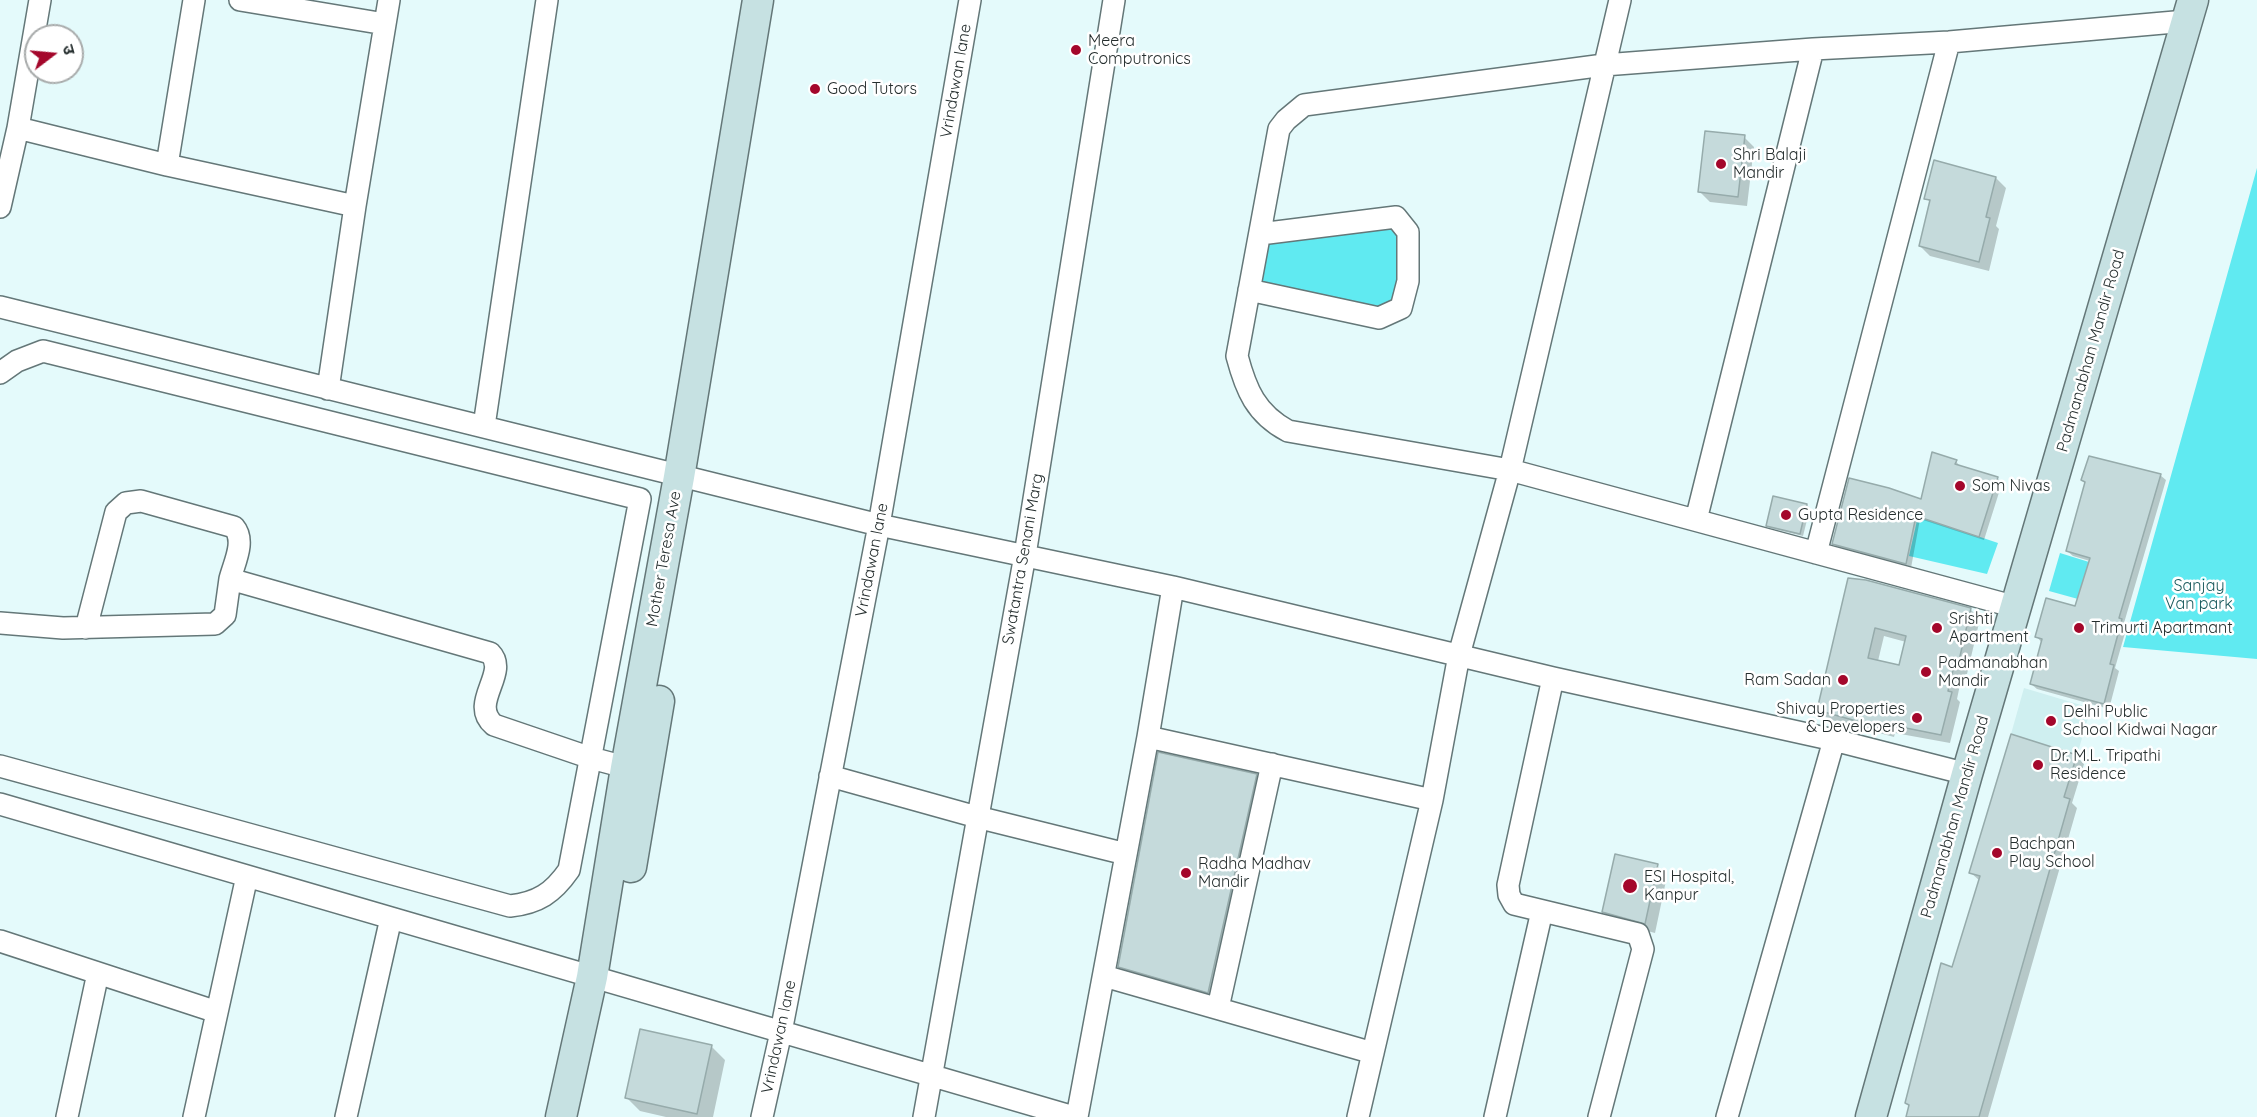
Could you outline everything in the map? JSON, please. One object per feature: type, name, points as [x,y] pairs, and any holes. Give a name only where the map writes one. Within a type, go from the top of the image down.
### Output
[{"type":"street","points":[[0,207],[18,128],[40,0]]},
{"type":"street","points":[[167,165],[194,0]]},
{"type":"street","points":[[240,0],[385,24]]},
{"type":"street","points":[[328,389],[389,0]]},
{"type":"street","points":[[484,426],[547,0]]},
{"type":"street","name":"Mother Teresa Ave","points":[[688,479],[758,0]]},
{"type":"street","points":[[581,1117],[637,770],[688,479],[778,0]]},
{"type":"street","name":"Vrindawan lane","points":[[762,1117],[781,1032],[879,525],[970,0]]},
{"type":"street","name":"Swatantra Senani Marg","points":[[924,1117],[1024,555],[1114,0]]},
{"type":"street","points":[[1358,1117],[1432,800],[1459,655],[1510,470],[1620,0]]},
{"type":"street","points":[[2016,607],[1510,470],[1288,431],[1273,423],[1257,405],[1245,386],[1237,356],[1279,129],[1304,105],[1605,65],[1813,49],[1949,42],[2190,11]]},
{"type":"street","name":"Padmanabhan Mandir Road","points":[[1871,1117],[1967,774],[2190,11]]},
{"type":"street","points":[[1816,553],[1949,42]]},
{"type":"street","points":[[1696,520],[1813,49]]},
{"type":"street","points":[[18,128],[167,165],[355,206]]},
{"type":"street","points":[[1249,290],[1379,318],[1401,308],[1408,281],[1408,232],[1396,217],[1260,234]]},
{"type":"street","points":[[0,307],[879,525],[1173,587],[1553,678],[1834,740],[1967,774]]},
{"type":"street","points":[[0,373],[17,361],[43,351],[640,499],[569,870],[557,888],[525,904],[510,906],[0,766]]},
{"type":"street","points":[[0,623],[33,627],[86,628],[215,624],[225,615],[230,579],[239,542],[238,531],[234,527],[141,501],[126,503],[117,512],[86,628]]},
{"type":"street","points":[[230,579],[490,653],[496,663],[485,707],[490,722],[591,758],[637,770]]},
{"type":"street","points":[[0,804],[1076,1117],[1148,737],[1173,587]]},
{"type":"street","points":[[1553,678],[1508,885],[1509,895],[1514,904],[1638,934],[1643,943],[1599,1117]]},
{"type":"street","points":[[1148,737],[1432,800]]},
{"type":"street","points":[[1727,1117],[1834,740]]},
{"type":"street","points":[[1218,1008],[1272,764]]},
{"type":"street","points":[[830,776],[977,818],[1126,854]]},
{"type":"street","points":[[194,1117],[247,876]]},
{"type":"street","points":[[1495,1117],[1542,911]]},
{"type":"street","points":[[346,1117],[391,918]]},
{"type":"street","points":[[0,941],[217,1012]]},
{"type":"street","points":[[67,1117],[98,973]]},
{"type":"street","points":[[1104,975],[1373,1053]]},
{"type":"street","points":[[561,1117],[602,980]]},
{"type":"shaded area","name":"Delhi Public School Kidwai Nagar","points":[[2024,688],[2091,708],[2077,755],[2011,734]]},
{"type":"green space","name":"Sanjay Van park","points":[[2257,168],[2257,659],[2123,647]]},
{"type":"green space","points":[[1400,224],[1399,302],[1378,315],[1252,287],[1262,236]]},
{"type":"green space","points":[[1918,516],[1998,543],[1987,574],[1909,556]]},
{"type":"green space","points":[[2060,553],[2089,562],[2078,599],[2049,591]]},
{"type":"building","name":"Shri Balaji Mandir","points":[[1705,131],[1745,135],[1738,197],[1698,192]]},
{"type":"building","points":[[1934,160],[1996,177],[1986,217],[1990,218],[1979,262],[1919,246],[1930,200],[1924,199]]},
{"type":"building","points":[[1932,452],[1957,460],[1955,464],[1998,477],[1979,537],[1916,516],[1906,564],[1832,544],[1849,478],[1921,499]]},
{"type":"building","points":[[2089,456],[2161,474],[2119,618],[2122,619],[2110,664],[2114,665],[2104,704],[2030,684],[2042,639],[2035,637],[2046,598],[2075,606],[2090,558],[2066,551],[2085,482],[2081,480]]},
{"type":"building","name":"Gupta Residence","points":[[1773,496],[1807,504],[1800,534],[1766,526]]},
{"type":"building","points":[[1848,578],[1866,580],[1971,608],[1958,665],[1954,666],[1948,691],[1952,692],[1941,735],[1886,724],[1885,729],[1817,710]],"holes":[[[1875,628],[1906,636],[1899,665],[1868,658]]]},
{"type":"building","points":[[2011,734],[2077,755],[2064,797],[2070,799],[1979,1117],[1906,1117],[1909,1105],[1905,1103],[1941,963],[1952,967],[1980,876],[1969,873]]},
{"type":"building","name":"Radha Madhav Mandir","points":[[1158,752],[1257,774],[1208,993],[1118,967]]},
{"type":"building","points":[[1615,854],[1658,864],[1645,924],[1602,912]]},
{"type":"building","points":[[640,1029],[712,1045],[697,1114],[625,1098]]},
{"type":"place","name":"Meera Computronics","points":[[1076,50]]},
{"type":"place","name":"Good Tutors","points":[[815,89]]},
{"type":"place","name":"Shri Balaji Mandir","points":[[1721,164]]},
{"type":"place","name":"Som Nivas","points":[[1960,486]]},
{"type":"place","name":"Gupta Residence","points":[[1786,515]]},
{"type":"place","name":"Srishti Apartment","points":[[1937,628]]},
{"type":"place","name":"Trimurti Apartmant","points":[[2079,628]]},
{"type":"place","name":"Padmanabhan Mandir","points":[[1926,672]]},
{"type":"place","name":"Ram Sadan","points":[[1843,680]]},
{"type":"place","name":"Shivay Properties & Developers","points":[[1917,718]]},
{"type":"place","name":"Delhi Public School Kidwai Nagar","points":[[2051,721]]},
{"type":"place","name":"Dr. M.L. Tripathi Residence","points":[[2038,765]]},
{"type":"place","name":"Bachpan Play School","points":[[1997,853]]},
{"type":"place","name":"Radha Madhav Mandir","points":[[1186,873]]},
{"type":"place","name":"ESI Hospital, Kanpur","points":[[1630,886]]}]
